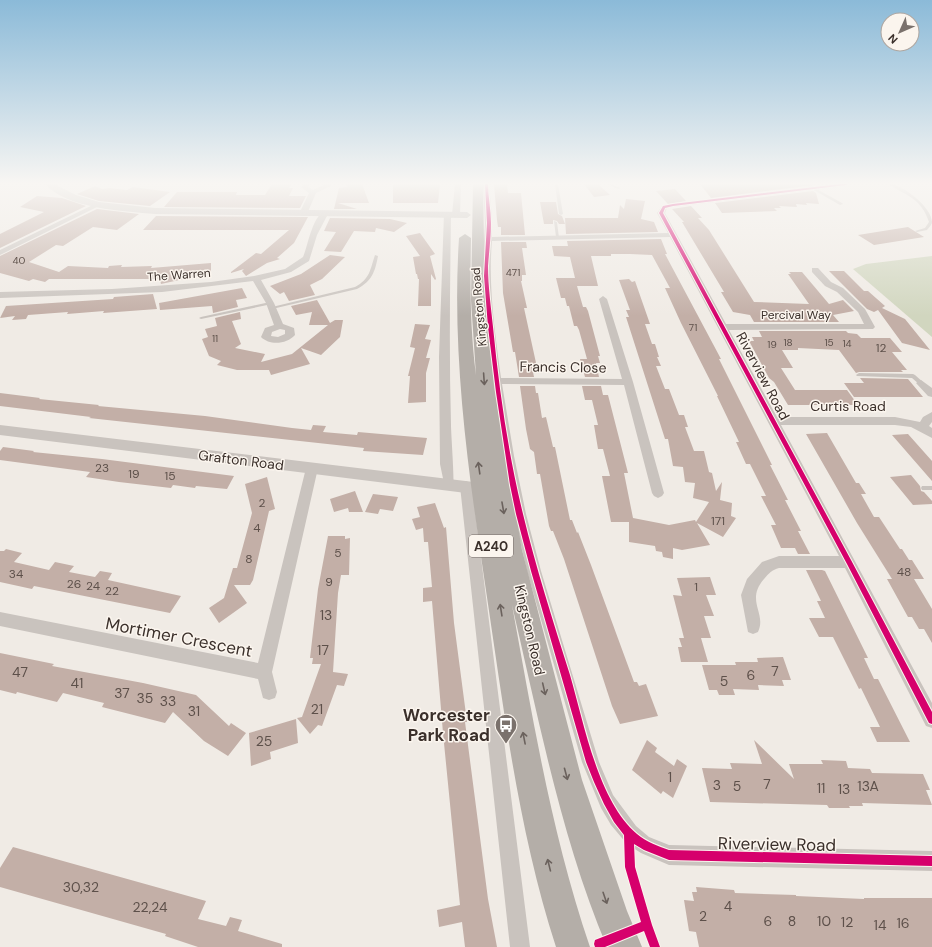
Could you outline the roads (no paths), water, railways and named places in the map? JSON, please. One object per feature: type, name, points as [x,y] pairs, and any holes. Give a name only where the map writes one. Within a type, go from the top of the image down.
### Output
[{"type":"highway","name":"Kingston Road","points":[[459,228],[463,266],[464,334],[474,488],[508,651],[542,839],[558,903],[573,947]]},
{"type":"highway","name":"Kingston Road","points":[[478,228],[477,274],[485,387],[511,550],[567,780],[611,915],[625,947]]},
{"type":"street","points":[[0,253],[50,228]]},
{"type":"street","name":"The Warren","points":[[0,295],[189,288],[256,280],[296,265],[306,259],[317,228]]},
{"type":"street","points":[[449,485],[446,464],[444,357],[456,228]]},
{"type":"street","name":"Kingston Road","points":[[489,228],[486,283],[497,381],[508,458],[519,508],[536,574],[588,751],[605,797],[629,833]]},
{"type":"street","name":"Riverview Road","points":[[669,228],[774,421],[932,720]]},
{"type":"street","points":[[488,239],[673,235]]},
{"type":"street","name":"Percival Way","points":[[723,327],[870,327],[862,312],[854,303],[840,290],[828,284],[815,270]]},
{"type":"street","points":[[256,280],[271,306],[279,326]]},
{"type":"street","name":"Francis Close","points":[[603,299],[628,382],[658,493]]},
{"type":"street","name":"Francis Close","points":[[497,381],[628,382]]},
{"type":"street","points":[[921,382],[932,394]]},
{"type":"street","points":[[922,427],[926,420],[932,416]]},
{"type":"street","name":"Curtis Road","points":[[774,421],[896,421],[922,427],[932,434]]},
{"type":"street","name":"Grafton Road","points":[[0,430],[474,488]]},
{"type":"street","name":"Mortimer Crescent","points":[[0,619],[264,672],[312,468]]},
{"type":"street","points":[[474,488],[479,602],[507,817],[520,947]]},
{"type":"street","points":[[754,627],[748,595],[752,583],[766,566],[779,562],[849,562]]},
{"type":"street","points":[[264,672],[270,692]]},
{"type":"street","name":"Riverview Road","points":[[629,833],[644,845],[669,855],[932,861]]},
{"type":"lane","points":[[556,228],[558,237]]},
{"type":"lane","points":[[917,231],[927,228]]},
{"type":"lane","points":[[201,318],[271,306],[356,288],[368,281],[372,274],[376,256]]},
{"type":"lane","points":[[859,375],[913,376],[921,382]]},
{"type":"lane","points":[[924,488],[932,488]]},
{"type":"place","name":"Worcester Park Road","points":[[506,744]]}]
